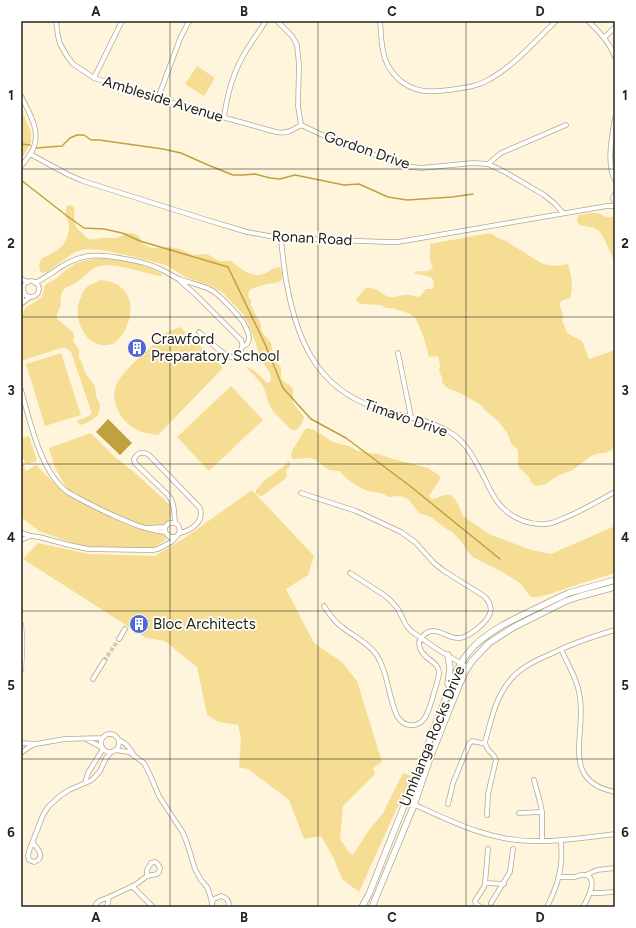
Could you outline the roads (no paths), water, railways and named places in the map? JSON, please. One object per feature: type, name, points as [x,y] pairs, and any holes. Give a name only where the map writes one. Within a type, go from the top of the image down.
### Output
[{"type":"main road","name":"Umhlanga Rocks Drive","points":[[362,907],[369,894],[406,802],[444,700],[460,663],[468,652],[480,640],[495,630],[565,595],[615,580]]},
{"type":"main road","name":"Umhlanga Rocks Drive","points":[[372,907],[414,805],[430,758],[467,667],[483,648],[514,627],[545,611],[581,596],[615,587]]},
{"type":"main road","points":[[444,700],[450,674],[448,655]]},
{"type":"street","name":"Ambleside Avenue","points":[[56,21],[60,44],[67,56],[73,64],[94,78],[281,133],[292,131],[301,125]]},
{"type":"street","points":[[94,78],[122,21]]},
{"type":"street","points":[[158,98],[180,39],[189,21]]},
{"type":"street","points":[[224,117],[231,83],[238,66],[266,21]]},
{"type":"street","points":[[277,21],[292,36],[297,45],[300,65],[298,106],[301,125]]},
{"type":"street","points":[[380,21],[383,51],[388,67],[398,79],[409,86],[423,91],[467,88],[488,80],[500,73],[556,21]]},
{"type":"street","points":[[588,21],[604,38],[615,56]]},
{"type":"street","points":[[604,38],[615,27]]},
{"type":"street","points":[[21,96],[36,133],[36,143],[21,166]]},
{"type":"street","points":[[615,118],[610,159],[613,177],[615,180]]},
{"type":"street","name":"Gordon Drive","points":[[301,125],[329,138],[404,166],[421,168],[473,163],[488,164],[505,172],[544,195],[563,213]]},
{"type":"street","points":[[488,164],[501,153],[566,125]]},
{"type":"street","name":"Ronan Road","points":[[30,154],[69,175],[98,187],[234,228],[280,238],[398,242],[607,206],[614,203]]},
{"type":"street","points":[[614,203],[615,194]]},
{"type":"street","name":"Timavo Drive","points":[[280,238],[288,288],[298,330],[320,371],[339,389],[349,396],[377,409],[411,417],[442,428],[458,438],[471,454],[499,504],[521,520],[537,524],[556,522],[615,492]]},
{"type":"street","points":[[35,283],[70,261],[89,256],[98,255],[134,261],[157,267],[177,278],[205,287],[219,296],[241,319],[245,325],[249,339],[247,344],[242,347],[238,356],[232,358],[221,351],[199,332]]},
{"type":"street","points":[[21,303],[37,293],[38,287],[45,278]]},
{"type":"street","points":[[177,278],[195,294],[240,340],[242,347]]},
{"type":"street","points":[[21,279],[28,282],[32,281],[38,287]]},
{"type":"street","points":[[21,303],[23,288],[28,282]]},
{"type":"street","points":[[23,288],[26,295],[30,296]]},
{"type":"street","points":[[398,353],[411,417]]},
{"type":"street","points":[[21,390],[38,445],[48,469],[56,482],[66,491],[93,506],[129,522],[152,530],[165,530]]},
{"type":"street","points":[[170,537],[175,537],[197,524],[201,515],[200,508],[147,454],[140,452],[134,460],[136,465],[170,498],[174,506],[172,523]]},
{"type":"street","points":[[301,493],[356,511],[401,532],[412,539],[444,572],[484,596],[488,601],[490,615],[483,624],[466,637],[456,638],[440,632],[432,631],[428,632],[421,638],[419,644],[421,652],[425,657],[437,665],[439,668],[439,674],[426,717],[416,725],[408,725],[401,722],[397,716],[384,671],[376,654],[369,646],[338,625],[324,606]]},
{"type":"street","points":[[21,534],[88,549],[153,550],[172,542],[178,534],[180,526],[172,523],[167,524],[165,530],[167,535],[170,537]]},
{"type":"street","points":[[21,540],[31,536]]},
{"type":"street","points":[[165,545],[170,537]]},
{"type":"street","points":[[350,573],[384,594],[398,609],[410,630],[467,667]]},
{"type":"street","points":[[21,626],[21,670]]},
{"type":"street","points":[[119,638],[125,629]]},
{"type":"street","points":[[487,816],[488,794],[496,760],[487,749],[485,742],[498,700],[502,692],[516,673],[525,667],[579,641],[615,630]]},
{"type":"street","points":[[561,649],[578,685],[581,700],[579,754],[581,768],[588,780],[596,786],[615,792]]},
{"type":"street","points":[[93,679],[104,661]]},
{"type":"street","points":[[85,783],[88,773],[102,748],[100,741],[107,734],[114,734],[119,740],[130,747],[134,756]]},
{"type":"street","points":[[84,738],[105,751],[129,752],[144,763],[159,796],[183,833],[195,869],[210,895],[212,906]]},
{"type":"street","points":[[21,753],[36,744],[65,739],[102,738]]},
{"type":"street","points":[[33,843],[41,819],[48,808],[60,796],[69,790],[92,780],[96,776],[106,758],[119,746],[119,740]]},
{"type":"street","points":[[448,804],[468,744],[472,741],[482,743],[485,742]]},
{"type":"street","points":[[21,743],[36,744]]},
{"type":"street","points":[[534,780],[542,812],[542,841]]},
{"type":"street","points":[[406,802],[464,827],[489,835],[522,840],[542,841],[615,834]]},
{"type":"street","points":[[519,813],[542,812]]},
{"type":"street","points":[[547,907],[555,892],[562,863],[561,840]]},
{"type":"street","points":[[481,907],[476,904],[475,901],[485,883],[488,849]]},
{"type":"street","points":[[490,903],[504,884],[510,872],[513,849]]},
{"type":"street","points":[[559,877],[586,875],[597,870],[615,868]]},
{"type":"street","points":[[585,906],[592,887],[590,878],[586,875]]},
{"type":"street","points":[[95,907],[99,901],[135,885],[147,876]]},
{"type":"street","points":[[485,883],[504,884]]},
{"type":"street","points":[[132,886],[153,907]]},
{"type":"street","points":[[207,888],[215,894],[226,898],[229,906]]},
{"type":"street","points":[[590,893],[599,894],[615,892]]},
{"type":"street","points":[[212,906],[214,899],[221,896]]},
{"type":"street","points":[[107,907],[110,897]]},
{"type":"waterway","points":[[36,148],[62,146],[70,138],[77,135],[84,135],[91,140],[163,149],[181,153],[233,175],[255,174],[280,179],[295,175],[344,185],[359,184],[388,197],[407,200],[473,194]]},
{"type":"waterway","points":[[21,141],[21,149]]},
{"type":"waterway","points":[[22,144],[30,145]]},
{"type":"waterway","points":[[21,180],[84,228],[104,229],[122,233],[140,241],[228,267],[265,344],[283,388],[311,419],[346,438],[410,486],[500,559]]},
{"type":"tunnel","points":[[104,661],[119,639]]},
{"type":"place","name":"Crawford Preparatory School","points":[[137,348]]},
{"type":"place","name":"Bloc Architects","points":[[139,624]]}]
